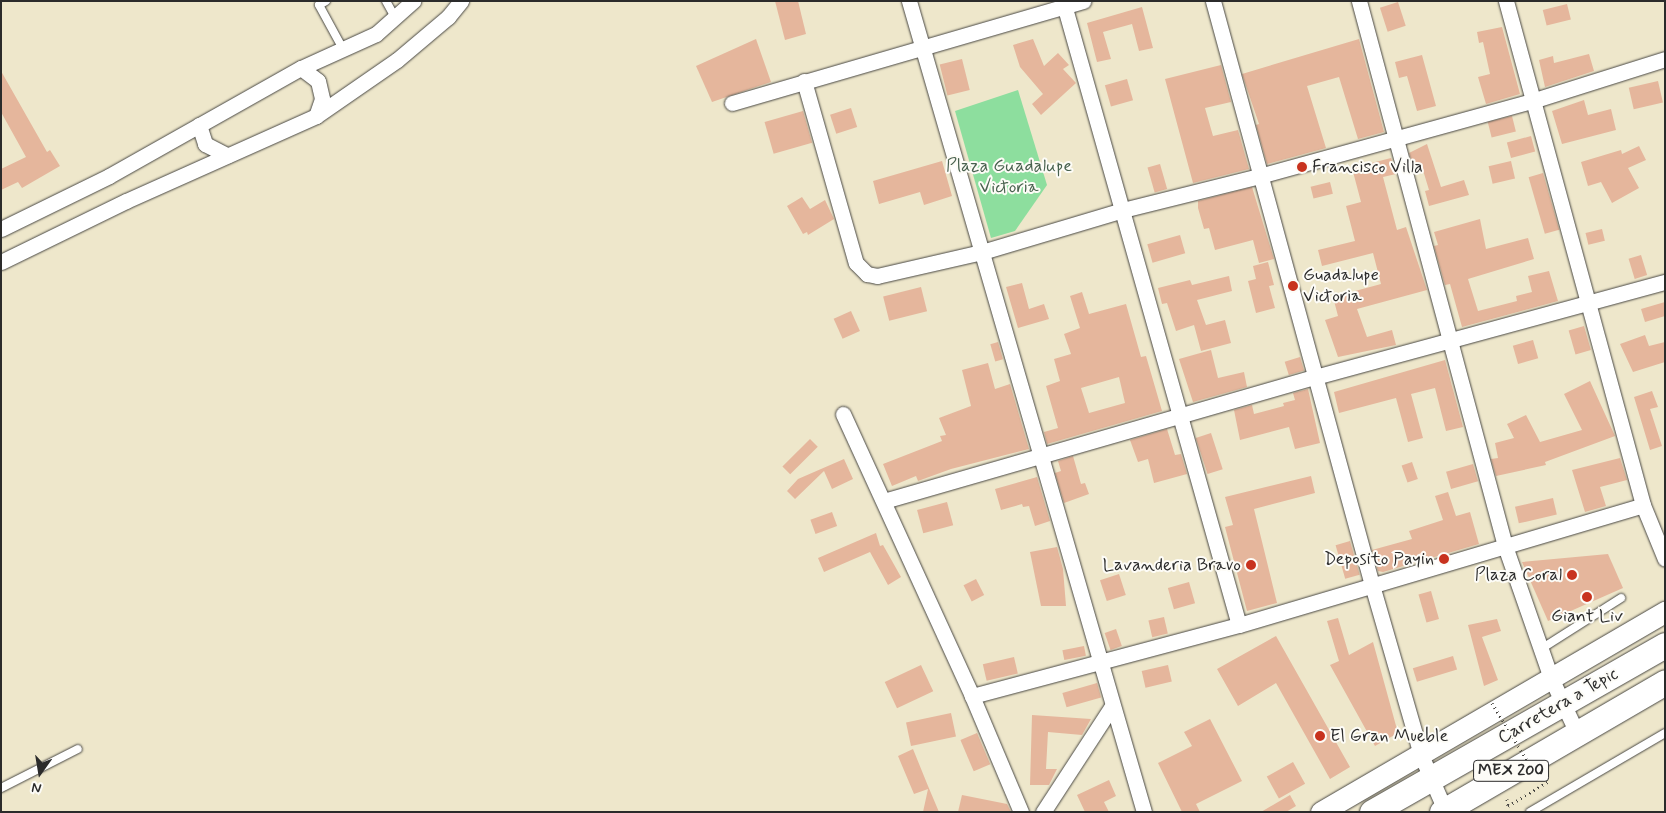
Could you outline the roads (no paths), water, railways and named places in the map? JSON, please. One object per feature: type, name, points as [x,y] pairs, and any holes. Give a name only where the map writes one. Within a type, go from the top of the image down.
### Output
[{"type":"highway","name":"Carretera a Tepic","points":[[1372,812],[1665,645]]},
{"type":"highway","name":"Carretera a Tepic","points":[[1444,811],[1665,682]]},
{"type":"main road","points":[[1321,812],[1665,612]]},
{"type":"street","points":[[1,262],[227,155],[316,116],[398,60],[448,17],[461,1]]},
{"type":"street","points":[[909,1],[1042,454],[1099,663],[1144,812]]},
{"type":"street","points":[[732,103],[922,49],[1064,4],[1084,1]]},
{"type":"street","points":[[1213,1],[1263,175],[1315,377],[1372,585],[1421,755],[1444,811]]},
{"type":"street","points":[[1359,1],[1505,546],[1551,678],[1577,733]]},
{"type":"street","points":[[1506,1],[1535,100],[1587,304],[1643,505],[1665,559]]},
{"type":"street","points":[[1,230],[109,176],[300,68],[376,34],[412,2]]},
{"type":"street","points":[[1064,4],[1124,210],[1179,417],[1240,625]]},
{"type":"street","points":[[804,81],[856,263],[867,274],[877,276],[982,252],[1124,210],[1263,175],[1664,63]]},
{"type":"street","points":[[300,68],[318,81],[322,99],[316,116]]},
{"type":"street","points":[[199,125],[205,144],[227,155]]},
{"type":"street","points":[[884,501],[1315,377],[1665,282]]},
{"type":"street","points":[[843,414],[972,696],[1021,812]]},
{"type":"street","points":[[972,696],[1240,625],[1643,505]]},
{"type":"street","points":[[1043,812],[1112,706]]},
{"type":"lane","points":[[326,1],[319,5],[342,49]]},
{"type":"lane","points":[[386,1],[395,17]]},
{"type":"lane","points":[[1541,649],[1621,598]]},
{"type":"lane","points":[[1530,812],[1665,733]]},
{"type":"lane","points":[[1,788],[78,749]]},
{"type":"place","name":"Francisco Villa","points":[[1302,167]]},
{"type":"place","name":"Guadalupe Victoria","points":[[1293,286]]},
{"type":"place","name":"Deposito Payin","points":[[1444,559]]},
{"type":"place","name":"Lavanderia Bravo","points":[[1251,565]]},
{"type":"place","name":"Plaza Coral","points":[[1572,575]]},
{"type":"place","name":"Giant Liv","points":[[1587,597]]},
{"type":"place","name":"El Gran Mueble","points":[[1320,736]]},
{"type":"park label","name":"Plaza Guadalupe Victoria","points":[[1009,177]]}]
